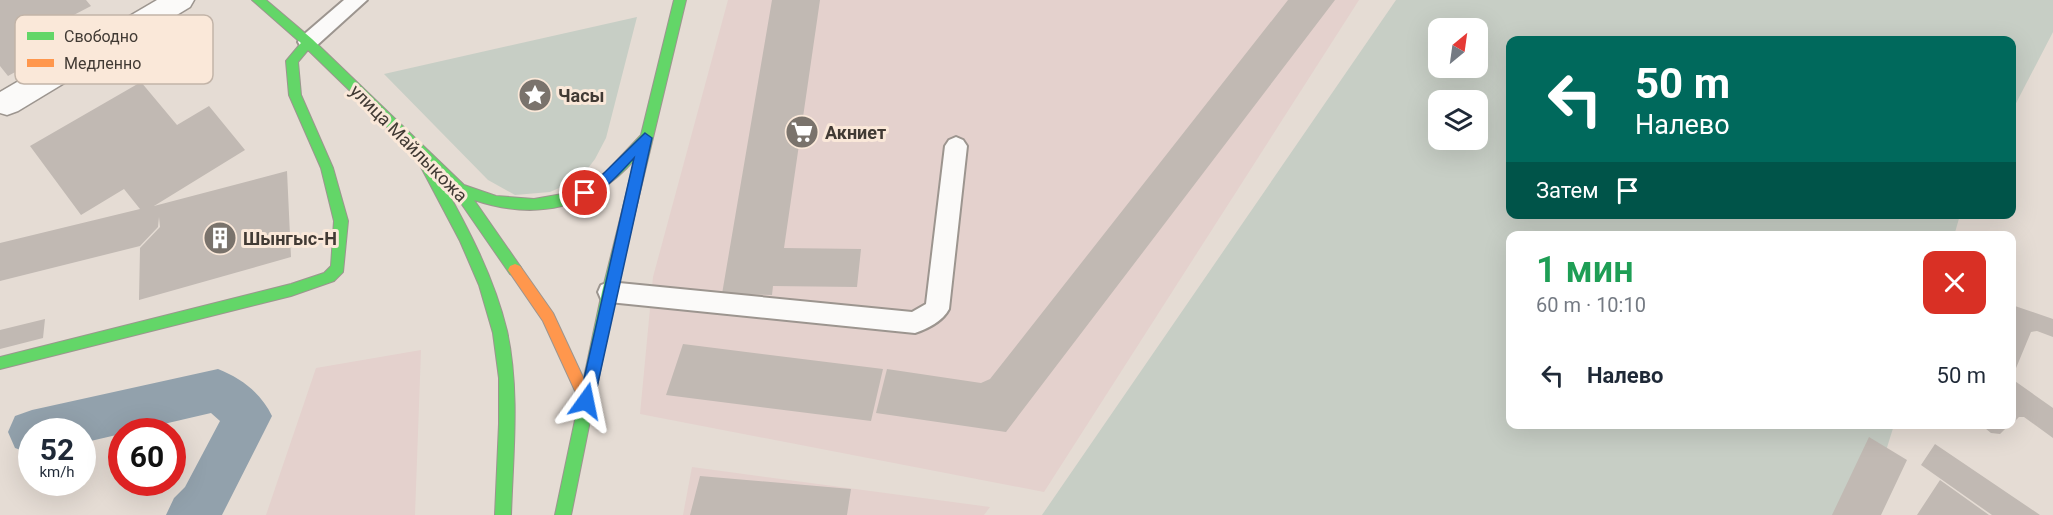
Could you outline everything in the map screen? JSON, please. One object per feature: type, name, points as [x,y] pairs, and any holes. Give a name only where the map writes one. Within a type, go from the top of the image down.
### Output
[{"type":"street","points":[[155,15],[180,0]]},
{"type":"street","name":"улица Майлыкожа","points":[[258,0],[308,42],[459,189],[548,317],[586,401]]},
{"type":"street","points":[[563,515],[609,292],[680,0]]},
{"type":"street","points":[[0,363],[291,290],[328,277],[338,268],[341,221],[327,168],[295,95],[292,61],[308,42]]},
{"type":"street","points":[[7,103],[39,84]]},
{"type":"street","points":[[459,189],[483,201],[505,205],[547,205],[569,199],[605,180],[645,138]]},
{"type":"street","points":[[418,150],[482,275],[500,332],[506,396],[503,515]]},
{"type":"lane","points":[[308,42],[357,0]]},
{"type":"lane","points":[[609,292],[915,323],[937,309],[956,146]]},
{"type":"shaded area","points":[[728,0],[1359,0],[1044,492],[640,414],[653,277]]},
{"type":"shaded area","points":[[1396,0],[2053,0],[2053,32],[2016,103],[2016,36],[1506,36],[1506,219],[1959,219],[1955,231],[1506,231],[1506,429],[1893,429],[1866,515],[1042,515]]},
{"type":"shaded area","points":[[637,17],[606,138],[595,159],[580,179],[550,192],[515,195],[488,180],[384,74]]},
{"type":"shaded area","points":[[421,350],[415,515],[266,515],[316,368]]},
{"type":"shaded area","points":[[692,467],[990,507],[984,515],[683,515]]},
{"type":"building","points":[[0,0],[86,0],[91,6],[74,15],[15,15],[15,72],[8,76],[0,66]]},
{"type":"building","points":[[772,0],[820,0],[784,248],[861,249],[857,287],[773,286],[772,295],[722,294]]},
{"type":"building","points":[[1288,0],[1335,0],[1006,432],[876,413],[887,369],[981,383],[990,379]]},
{"type":"building","points":[[138,84],[143,84],[177,125],[209,106],[245,150],[154,206],[287,171],[291,257],[139,300],[140,248],[160,227],[159,217],[158,227],[140,246],[0,281],[0,243],[140,209],[124,189],[81,215],[30,146]]},
{"type":"building","points":[[2016,306],[2053,319],[2053,337],[2037,331],[2031,332],[2016,368]]},
{"type":"building","points":[[45,319],[43,338],[0,349],[0,330]]},
{"type":"building","points":[[683,344],[883,369],[871,421],[666,395]]},
{"type":"building","points":[[2016,382],[2053,408],[2053,438],[2024,417],[2016,420]]},
{"type":"building","points":[[1986,429],[2005,429],[2000,434],[1991,433]]},
{"type":"building","points":[[1869,437],[1907,460],[1881,515],[1832,515]]},
{"type":"building","points":[[1935,444],[2040,515],[1992,515],[1921,465]]},
{"type":"building","points":[[700,476],[851,489],[847,515],[690,515]]},
{"type":"building","points":[[1940,480],[1989,515],[1917,515]]},
{"type":"waterway","points":[[94,418],[218,390],[248,416],[202,504],[191,515]]},
{"type":"traffic: fast","points":[[258,0],[308,42],[459,189],[515,270]]},
{"type":"traffic: fast","points":[[563,515],[609,292],[680,0]]},
{"type":"traffic: fast","points":[[0,363],[291,290],[329,277],[338,268],[341,221],[327,168],[295,95],[292,61],[308,42]]},
{"type":"traffic: fast","points":[[459,189],[496,201],[515,204],[534,205],[571,198],[588,191],[610,176],[644,139]]},
{"type":"traffic: fast","points":[[418,150],[477,261],[500,333],[507,401],[503,515]]},
{"type":"traffic: slow","points":[[515,270],[548,317],[587,401]]},
{"type":"place","name":"Часы","points":[[535,95]]},
{"type":"place","name":"Акниет","points":[[802,132]]},
{"type":"place","name":"Шынгыс-Н","points":[[220,238]]},
{"type":"route","points":[[585,193],[605,180],[645,138],[586,401]]}]
